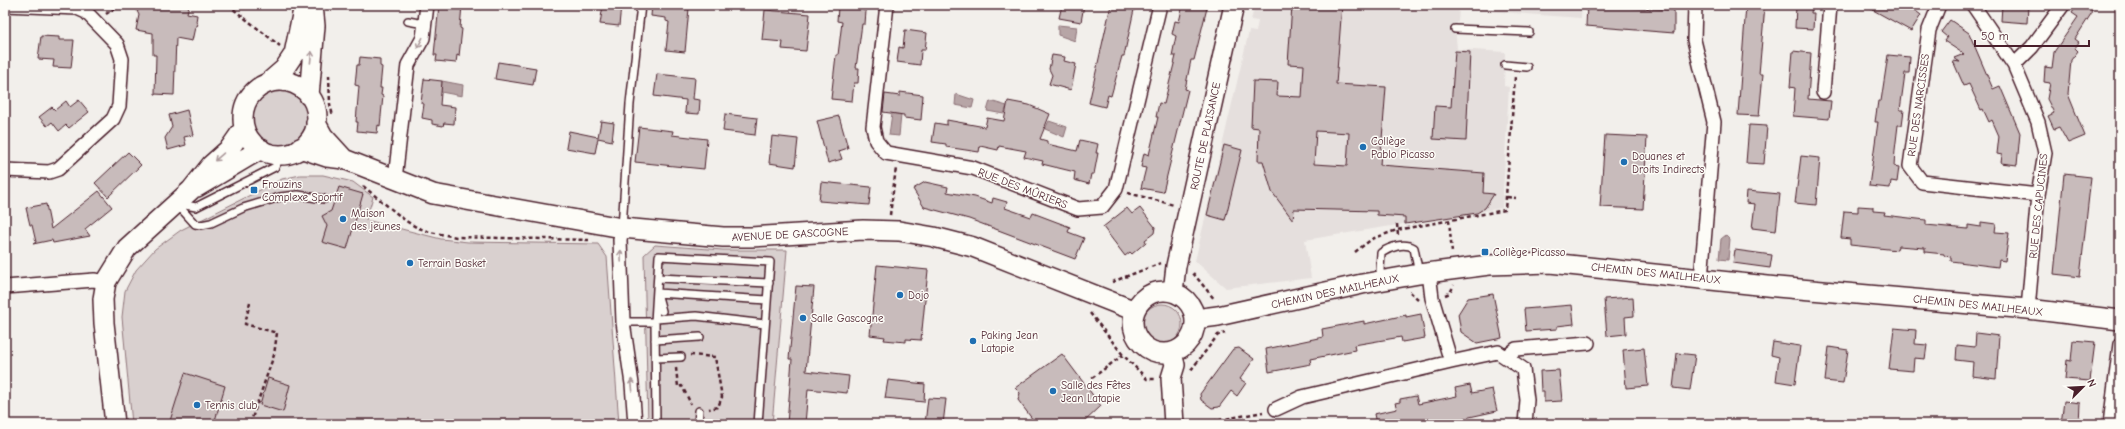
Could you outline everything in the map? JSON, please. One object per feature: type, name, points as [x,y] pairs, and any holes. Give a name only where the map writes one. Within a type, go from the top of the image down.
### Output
[{"type":"main road","points":[[269,82],[280,81],[291,83],[301,88],[309,96],[325,123],[300,148],[281,155],[270,154],[253,144],[244,128],[244,109],[247,100],[260,86],[269,82],[284,69],[294,54],[304,5]]},
{"type":"main road","points":[[309,96],[315,26],[313,5]]},
{"type":"main road","name":"ROUTE DE PLAISANCE","points":[[1164,292],[1177,266],[1188,209],[1234,5]]},
{"type":"main road","name":"AVENUE DE GASCOGNE","points":[[325,123],[323,136],[344,159]]},
{"type":"main road","points":[[115,424],[104,323],[103,299],[106,282],[127,248],[191,190],[210,165],[230,148],[244,128]]},
{"type":"main road","name":"AVENUE DE GASCOGNE","points":[[300,148],[328,157],[344,159],[433,194],[622,228],[723,237],[752,237],[834,231],[899,231],[934,237],[973,247],[1135,311]]},
{"type":"main road","points":[[191,190],[220,175],[232,165],[261,149]]},
{"type":"main road","name":"CHEMIN DES MAILHEAUX","points":[[1195,319],[1218,316],[1382,280],[1424,273],[1489,265],[1550,263],[1777,287],[2028,309],[2120,320]]},
{"type":"main road","points":[[1164,292],[1185,300],[1190,305],[1195,319],[1194,331],[1188,342],[1165,353],[1149,350],[1138,340],[1133,326],[1135,311],[1145,297],[1164,292]]},
{"type":"main road","points":[[1165,353],[1173,377],[1174,424]]},
{"type":"street","points":[[5,5],[77,8],[86,12],[117,44],[122,59],[119,106],[113,119],[58,169],[49,172],[5,170]]},
{"type":"street","points":[[395,179],[408,66],[423,38],[427,5]]},
{"type":"street","name":"RUE DES MÛRIERS","points":[[887,5],[873,127],[876,141],[886,153],[973,168],[1078,209],[1102,207],[1116,189],[1160,5]]},
{"type":"street","points":[[1694,5],[1694,40],[1714,122],[1701,279]]},
{"type":"street","points":[[1823,92],[1830,5]]},
{"type":"street","name":"RUE DES NARCISSES","points":[[1939,5],[1929,30],[1910,166],[1922,182],[2038,195]]},
{"type":"street","name":"RUE DES CAPUCINES","points":[[1973,5],[2014,65],[2038,122],[2045,153],[2038,195],[2028,309]]},
{"type":"street","points":[[2014,65],[2032,47],[2062,5]]},
{"type":"street","points":[[622,228],[620,240],[623,322],[632,384],[635,424]]},
{"type":"street","points":[[1424,273],[1451,362]]},
{"type":"street","points":[[5,287],[94,280],[106,282]]},
{"type":"street","points":[[1506,357],[1516,349],[1588,343]]},
{"type":"street","points":[[2110,424],[2120,344]]},
{"type":"street","points":[[1276,409],[1302,397],[1498,352],[1524,369],[1527,400],[1525,424]]},
{"type":"lane","points":[[622,228],[630,104],[641,5]]},
{"type":"lane","points":[[408,20],[424,24]]},
{"type":"lane","points":[[1455,30],[1529,32]]},
{"type":"lane","points":[[1505,65],[1527,67]]},
{"type":"lane","points":[[176,203],[196,207],[275,167],[281,155]]},
{"type":"lane","points":[[176,203],[196,224],[201,225],[211,223],[242,208],[280,197],[298,195],[324,199]]},
{"type":"lane","points":[[1382,280],[1380,270],[1381,253],[1388,249],[1400,246],[1409,245],[1414,248],[1424,273]]},
{"type":"lane","points":[[656,424],[655,340],[659,256],[770,262],[758,424]]},
{"type":"lane","points":[[658,278],[769,283]]},
{"type":"lane","points":[[657,293],[767,300]]},
{"type":"lane","points":[[657,293],[662,311]]},
{"type":"lane","points":[[623,322],[656,321],[696,316],[765,324]]},
{"type":"lane","points":[[655,340],[700,337]]},
{"type":"lane","points":[[656,358],[678,357]]},
{"type":"lane","points":[[698,424],[699,411]]},
{"type":"path","points":[[228,5],[285,50]]},
{"type":"path","points":[[1355,252],[1372,239],[1397,230],[1505,210],[1515,66]]},
{"type":"path","points":[[325,123],[330,104],[329,68]]},
{"type":"path","points":[[890,222],[898,154]]},
{"type":"path","points":[[1116,189],[1188,209]]},
{"type":"path","points":[[1507,197],[1516,198]]},
{"type":"path","points":[[1449,220],[1452,256]]},
{"type":"path","points":[[1112,282],[1177,266],[1216,301]]},
{"type":"path","points":[[250,302],[245,324],[277,334],[274,355],[250,424]]},
{"type":"path","points":[[1094,316],[1123,355],[1147,379],[1173,377],[1218,335]]},
{"type":"path","points":[[689,355],[715,357],[722,398],[718,407],[699,411],[692,405],[682,386],[678,386],[678,357],[689,355]]},
{"type":"path","points":[[1092,378],[1123,355]]},
{"type":"path","points":[[1199,424],[1276,409]]},
{"type":"shaded area","name":"Collège Pablo Picasso","points":[[1255,5],[1582,5],[1581,18],[1459,9],[1458,22],[1455,25],[1457,49],[1505,52],[1504,86],[1509,87],[1502,208],[1305,240],[1311,278],[1226,288],[1195,261],[1249,31],[1256,32],[1258,21],[1251,20]]},
{"type":"shaded area","points":[[1058,25],[1077,27],[1075,41],[1058,35]]},
{"type":"shaded area","points":[[442,81],[463,85],[462,96],[441,92]]},
{"type":"shaded area","points":[[273,89],[285,89],[295,93],[303,101],[307,111],[307,123],[303,133],[295,141],[285,145],[273,145],[263,141],[255,133],[251,123],[251,111],[255,101],[263,93]]},
{"type":"shaded area","points":[[956,94],[974,100],[972,108],[955,105]]},
{"type":"shaded area","points":[[990,101],[1007,106],[1004,114],[987,111]]},
{"type":"shaded area","points":[[892,113],[901,115],[899,136],[889,135]]},
{"type":"shaded area","points":[[1049,121],[1067,127],[1064,137],[1045,129]]},
{"type":"shaded area","points":[[300,175],[323,175],[353,182],[373,197],[366,220],[441,239],[468,242],[598,244],[607,257],[619,424],[132,424],[122,317],[125,291],[136,270],[155,249],[181,230],[282,179]]},
{"type":"shaded area","points":[[1726,235],[1730,239],[1728,260],[1719,259],[1721,239]]},
{"type":"shaded area","points":[[655,245],[723,250],[787,250],[772,424],[648,424],[644,255]]},
{"type":"shaded area","points":[[1162,304],[1176,310],[1182,324],[1176,338],[1162,344],[1148,338],[1142,324],[1148,310]]},
{"type":"building","points":[[141,5],[189,5],[187,13],[197,15],[196,22],[198,25],[195,27],[192,41],[176,38],[174,95],[155,94],[156,55],[153,55],[153,33],[136,30],[139,15],[137,11],[140,9]]},
{"type":"building","points":[[439,5],[462,5],[460,28],[462,29],[459,56],[457,55],[456,63],[436,61],[437,55],[434,55]]},
{"type":"building","points":[[603,5],[621,5],[619,26],[600,24]]},
{"type":"building","points":[[652,5],[689,8],[685,52],[666,50],[669,22],[666,21],[666,18],[651,16]]},
{"type":"building","points":[[844,5],[864,5],[863,10],[866,11],[865,24],[862,24],[856,68],[859,68],[858,83],[854,83],[852,101],[831,99],[836,55],[838,55],[842,22],[837,21],[838,7],[844,8]]},
{"type":"building","points":[[1062,5],[1084,5],[1081,22],[1059,18]]},
{"type":"building","points":[[1111,5],[1135,5],[1124,56],[1122,56],[1111,96],[1108,95],[1105,107],[1089,103]]},
{"type":"building","points":[[1183,5],[1207,8],[1194,60],[1191,60],[1185,89],[1188,90],[1163,192],[1141,188],[1146,168],[1141,167],[1144,153],[1149,155],[1158,117],[1156,117],[1159,103],[1164,104],[1176,56],[1172,56],[1176,36],[1172,34],[1175,21],[1179,22]]},
{"type":"building","points":[[1292,5],[1342,5],[1336,84],[1386,87],[1380,165],[1484,173],[1483,193],[1494,194],[1485,208],[1477,213],[1405,224],[1405,217],[1377,215],[1377,211],[1294,209],[1293,220],[1272,192],[1263,161],[1258,161],[1259,128],[1251,127],[1253,81],[1278,82],[1277,96],[1302,97],[1304,65],[1288,64]],"holes":[[[1316,131],[1349,133],[1347,166],[1314,164]]]},
{"type":"building","points":[[1587,5],[1674,10],[1674,33],[1586,26]]},
{"type":"building","points":[[1746,5],[1765,5],[1759,74],[1763,74],[1759,116],[1738,115]]},
{"type":"building","points":[[1796,5],[1812,5],[1811,13],[1814,13],[1813,29],[1795,28]]},
{"type":"building","points":[[1864,5],[1908,5],[1921,15],[1911,31]]},
{"type":"building","points":[[2002,5],[2028,5],[2027,23],[2001,21]]},
{"type":"building","points":[[2077,5],[2092,5],[2091,14],[2075,39],[2079,42],[2075,48],[2078,51],[2071,60],[2068,94],[2085,136],[2068,143],[2059,127],[2054,129],[2048,116],[2054,113],[2047,99],[2050,83],[2044,82],[2045,67],[2052,68],[2054,52],[2078,17],[2072,13]]},
{"type":"building","points":[[765,10],[810,14],[806,51],[782,49],[783,42],[762,40]]},
{"type":"building","points":[[1950,20],[1969,33],[1993,89],[2000,86],[2020,133],[2017,165],[2001,163],[2002,155],[1997,154],[1999,136],[1992,120],[1989,122],[1983,109],[1981,110],[1969,84],[1964,86],[1953,61],[1960,62],[1954,58],[1964,54],[1944,41],[1947,37],[1941,32]]},
{"type":"building","points":[[905,30],[927,33],[925,50],[921,50],[920,65],[897,62],[899,47],[903,48]]},
{"type":"building","points":[[41,36],[59,37],[59,40],[74,40],[71,68],[53,67],[54,60],[38,59]]},
{"type":"building","points":[[1455,51],[1470,52],[1466,141],[1433,139],[1435,106],[1451,107]]},
{"type":"building","points":[[1793,51],[1811,53],[1808,99],[1831,101],[1829,119],[1793,116],[1795,88],[1790,87]]},
{"type":"building","points":[[1052,55],[1065,57],[1064,61],[1076,64],[1071,90],[1049,84],[1052,75],[1049,69]]},
{"type":"building","points":[[1888,55],[1910,57],[1909,73],[1905,73],[1900,110],[1904,110],[1902,125],[1898,125],[1895,150],[1894,166],[1899,167],[1897,182],[1891,181],[1890,188],[1869,186],[1878,122],[1875,122],[1878,101],[1881,101]]},
{"type":"building","points":[[360,57],[380,59],[380,66],[382,67],[380,88],[382,88],[381,95],[383,96],[380,126],[378,125],[377,133],[357,131],[358,122],[356,122],[359,86],[355,85],[357,65],[359,65]]},
{"type":"building","points":[[498,62],[536,68],[533,85],[495,79]]},
{"type":"building","points":[[657,74],[695,78],[693,99],[700,100],[699,114],[685,113],[686,100],[654,96]]},
{"type":"building","points":[[424,79],[442,81],[440,105],[455,107],[454,124],[444,123],[443,126],[432,124],[432,120],[422,118],[424,104],[421,103]]},
{"type":"building","points":[[900,92],[923,95],[921,120],[904,118],[904,115],[883,112],[885,94],[900,96]]},
{"type":"building","points":[[79,100],[89,112],[69,128],[66,125],[59,131],[52,122],[47,126],[39,117],[52,107],[55,110],[66,101],[70,107]]},
{"type":"building","points":[[1008,101],[1029,105],[1050,114],[1040,139],[1047,141],[1047,144],[1077,151],[1080,140],[1098,144],[1094,174],[1091,174],[1089,184],[1074,180],[1075,172],[1042,164],[1043,161],[1024,157],[1026,151],[999,146],[998,150],[980,146],[979,152],[946,147],[946,144],[932,142],[935,123],[947,125],[947,120],[985,127],[987,118],[1004,121]]},
{"type":"building","points":[[187,110],[193,135],[184,137],[186,145],[168,150],[165,138],[172,127],[169,115]]},
{"type":"building","points":[[725,114],[757,118],[755,135],[723,131]]},
{"type":"building","points":[[839,116],[848,148],[839,151],[842,159],[828,163],[817,121]]},
{"type":"building","points":[[601,121],[614,123],[612,141],[598,138],[595,153],[566,148],[569,131],[598,137]]},
{"type":"building","points":[[1749,125],[1767,126],[1764,164],[1746,163]]},
{"type":"building","points":[[639,127],[673,131],[672,135],[707,139],[704,169],[635,162]]},
{"type":"building","name":"Douanes et Droits Indirects","points":[[1605,135],[1647,137],[1643,209],[1600,207]]},
{"type":"building","points":[[772,136],[798,139],[795,167],[769,163]]},
{"type":"building","points":[[1224,145],[1242,150],[1225,220],[1207,215]]},
{"type":"building","points":[[128,152],[141,165],[108,197],[95,183]]},
{"type":"building","points":[[1801,156],[1820,158],[1816,205],[1795,203]]},
{"type":"building","points":[[2064,174],[2091,177],[2080,277],[2054,274]]},
{"type":"building","points":[[821,182],[871,187],[869,205],[819,201]]},
{"type":"building","points":[[925,182],[948,187],[947,192],[975,197],[992,203],[993,198],[1007,202],[1005,208],[1031,217],[1033,213],[1070,227],[1068,232],[1084,238],[1075,259],[969,219],[924,207],[913,189]]},
{"type":"building","name":"Maison des jeunes","points":[[339,187],[363,194],[347,249],[322,242],[327,226],[322,216],[331,211]]},
{"type":"building","points":[[99,191],[112,207],[85,229],[90,236],[53,243],[52,240],[33,244],[36,242],[26,208],[46,204],[51,229]]},
{"type":"building","points":[[1747,191],[1780,194],[1776,231],[1752,228],[1755,204],[1746,203]]},
{"type":"building","points":[[1858,206],[1873,207],[1873,211],[1885,212],[1884,215],[1926,220],[1926,225],[1968,229],[1968,225],[1981,227],[1981,222],[1996,224],[1995,232],[2009,233],[2005,261],[1999,260],[1998,267],[1951,261],[1951,257],[1944,256],[1944,254],[1925,252],[1925,248],[1898,246],[1897,250],[1850,245],[1850,239],[1841,238],[1844,211],[1858,212]]},
{"type":"building","points":[[1127,208],[1132,214],[1140,208],[1155,227],[1154,233],[1145,240],[1146,242],[1132,254],[1130,252],[1125,256],[1103,227]]},
{"type":"building","points":[[1735,250],[1772,255],[1770,268],[1733,263]]},
{"type":"building","name":"Dojo","points":[[877,265],[928,270],[921,340],[906,339],[906,342],[884,340],[885,337],[870,335]]},
{"type":"building","points":[[796,286],[814,287],[806,371],[849,376],[847,393],[808,389],[805,424],[787,424],[792,359],[789,359]]},
{"type":"building","points":[[1493,294],[1502,338],[1477,343],[1461,332],[1458,314],[1468,298]]},
{"type":"building","points":[[1633,297],[1634,316],[1625,317],[1626,334],[1607,336],[1604,299]]},
{"type":"building","points":[[1572,305],[1574,324],[1557,326],[1557,329],[1526,331],[1524,309]]},
{"type":"building","points":[[1421,314],[1425,338],[1402,342],[1401,337],[1354,345],[1355,350],[1310,359],[1311,364],[1269,372],[1266,349],[1323,337],[1322,329],[1364,321],[1364,324],[1406,315],[1406,317]]},
{"type":"building","points":[[1894,328],[1916,330],[1915,344],[1927,345],[1925,359],[1914,358],[1913,371],[1889,369]]},
{"type":"building","points":[[1976,333],[1999,336],[1996,379],[1972,376],[1973,362],[1956,360],[1957,345],[1975,347]]},
{"type":"building","points":[[2073,340],[2095,342],[2090,381],[2065,379],[2067,360],[2071,361]]},
{"type":"building","points":[[1773,342],[1800,346],[1795,384],[1776,381],[1779,357],[1771,355]]},
{"type":"building","points":[[1829,347],[1848,350],[1843,383],[1825,381]]},
{"type":"building","points":[[1239,348],[1254,359],[1240,379],[1246,383],[1237,396],[1231,391],[1219,407],[1212,408],[1201,400],[1200,394],[1233,349]]},
{"type":"building","points":[[1644,348],[1648,386],[1626,388],[1623,350]]},
{"type":"building","points":[[1677,353],[1695,355],[1690,390],[1673,388]]},
{"type":"building","name":"Salle des Fêtes Jean Latapie","points":[[1062,354],[1101,406],[1082,424],[1036,424],[1018,400],[1020,393],[1015,388]]},
{"type":"building","points":[[1559,370],[1562,401],[1544,402],[1544,391],[1541,391],[1540,371]]},
{"type":"building","name":"Tennis club","points":[[185,373],[225,386],[214,424],[169,424]]},
{"type":"building","points":[[268,378],[290,385],[283,412],[260,405]]},
{"type":"building","points":[[888,380],[925,384],[924,402],[885,398]]},
{"type":"building","points":[[1470,385],[1472,393],[1492,389],[1497,411],[1442,423],[1441,419],[1419,424],[1376,424],[1374,414],[1397,409],[1395,403],[1400,402],[1400,399],[1416,396],[1418,404],[1457,396],[1455,388]]},
{"type":"building","points":[[928,398],[946,399],[943,424],[925,424]]},
{"type":"building","points":[[2064,401],[2080,403],[2079,424],[2061,424]]},
{"type":"place","name":"Collège Pablo Picasso","points":[[1363,147]]},
{"type":"place","name":"Douanes et Droits Indirects","points":[[1624,162]]},
{"type":"place","name":"Frouzins Complexe Sportif","points":[[254,190]]},
{"type":"place","name":"Maison des jeunes","points":[[343,219]]},
{"type":"place","name":"Collège Picasso","points":[[1485,252]]},
{"type":"place","name":"Terrain Basket","points":[[410,263]]},
{"type":"place","name":"Dojo","points":[[900,295]]},
{"type":"place","name":"Salle Gascogne","points":[[803,318]]},
{"type":"place","name":"Paking Jean Latapie","points":[[973,341]]},
{"type":"place","name":"Salle des Fêtes Jean Latapie","points":[[1053,391]]},
{"type":"place","name":"Tennis club","points":[[197,405]]}]
